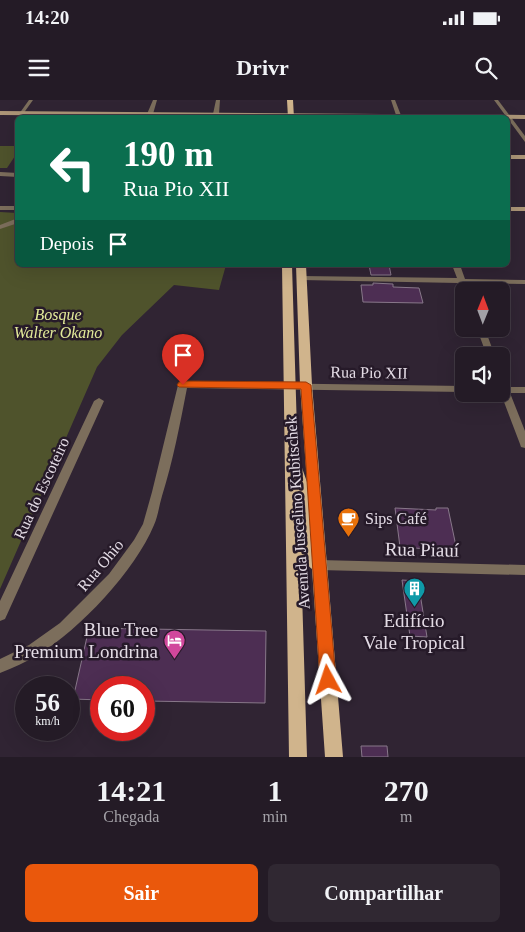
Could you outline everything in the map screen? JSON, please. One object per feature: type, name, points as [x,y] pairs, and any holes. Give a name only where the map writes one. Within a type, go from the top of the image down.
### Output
[{"type":"main road","points":[[290,100],[291,115]]},
{"type":"main road","points":[[282,108],[283,115]]},
{"type":"main road","name":"Avenida Juscelino Kubitschek","points":[[287,267],[298,757]]},
{"type":"main road","name":"Avenida Juscelino Kubitschek","points":[[301,267],[306,385],[334,757]]},
{"type":"main road","points":[[291,456],[302,489],[303,541],[308,557],[319,565]]},
{"type":"street","points":[[21,113],[32,100]]},
{"type":"street","points":[[150,114],[155,100]]},
{"type":"street","points":[[216,114],[218,100]]},
{"type":"street","points":[[393,100],[398,115]]},
{"type":"street","points":[[496,100],[507,115]]},
{"type":"street","points":[[0,113],[250,115]]},
{"type":"street","points":[[510,117],[525,117]]},
{"type":"street","points":[[510,120],[525,140]]},
{"type":"street","points":[[510,157],[525,157]]},
{"type":"street","points":[[0,174],[15,174]]},
{"type":"street","points":[[0,208],[15,208]]},
{"type":"street","points":[[510,209],[525,209]]},
{"type":"street","points":[[0,227],[15,221]]},
{"type":"street","points":[[301,278],[463,282],[457,267]]},
{"type":"street","points":[[510,282],[525,282]]},
{"type":"street","name":"Rua Pio XII","points":[[183,385],[306,385],[455,389]]},
{"type":"street","name":"Rua Ohio","points":[[0,666],[34,650],[62,630],[118,573],[135,550],[147,527],[172,443],[183,385]]},
{"type":"street","points":[[510,388],[525,390]]},
{"type":"street","name":"Rua do Escoteiro","points":[[0,616],[99,401]]},
{"type":"street","points":[[508,402],[525,444]]},
{"type":"street","name":"Rua Piauí","points":[[319,565],[525,570]]},
{"type":"green space","points":[[0,146],[15,146],[15,156],[7,168],[0,168]]},
{"type":"green space","name":"Bosque Walter Okano","points":[[0,212],[15,213],[15,267],[225,267],[219,290],[174,285],[122,335],[97,367],[0,589]]},
{"type":"building","points":[[369,267],[389,267],[391,275],[371,275]]},
{"type":"building","points":[[373,283],[393,284],[393,287],[419,288],[423,303],[363,302],[361,285],[373,285]]},
{"type":"building","points":[[395,508],[436,510],[436,508],[448,508],[457,551],[400,547]]},
{"type":"building","name":"Edifício Vale Tropical","points":[[402,580],[418,581],[427,637],[410,636]]},
{"type":"building","name":"Blue Tree Premium Londrina","points":[[89,628],[266,631],[265,703],[155,701],[155,676],[90,676],[90,700],[80,699],[80,676],[78,676]]},
{"type":"building","points":[[361,746],[387,746],[388,757],[362,757]]},
{"type":"place","name":"Sips Café","points":[[349,537]]},
{"type":"place","name":"Edifício Vale Tropical","points":[[414,608]]},
{"type":"place","name":"Blue Tree Premium Londrina","points":[[174,659]]},
{"type":"route","points":[[183,385],[306,385],[328,680]]}]
